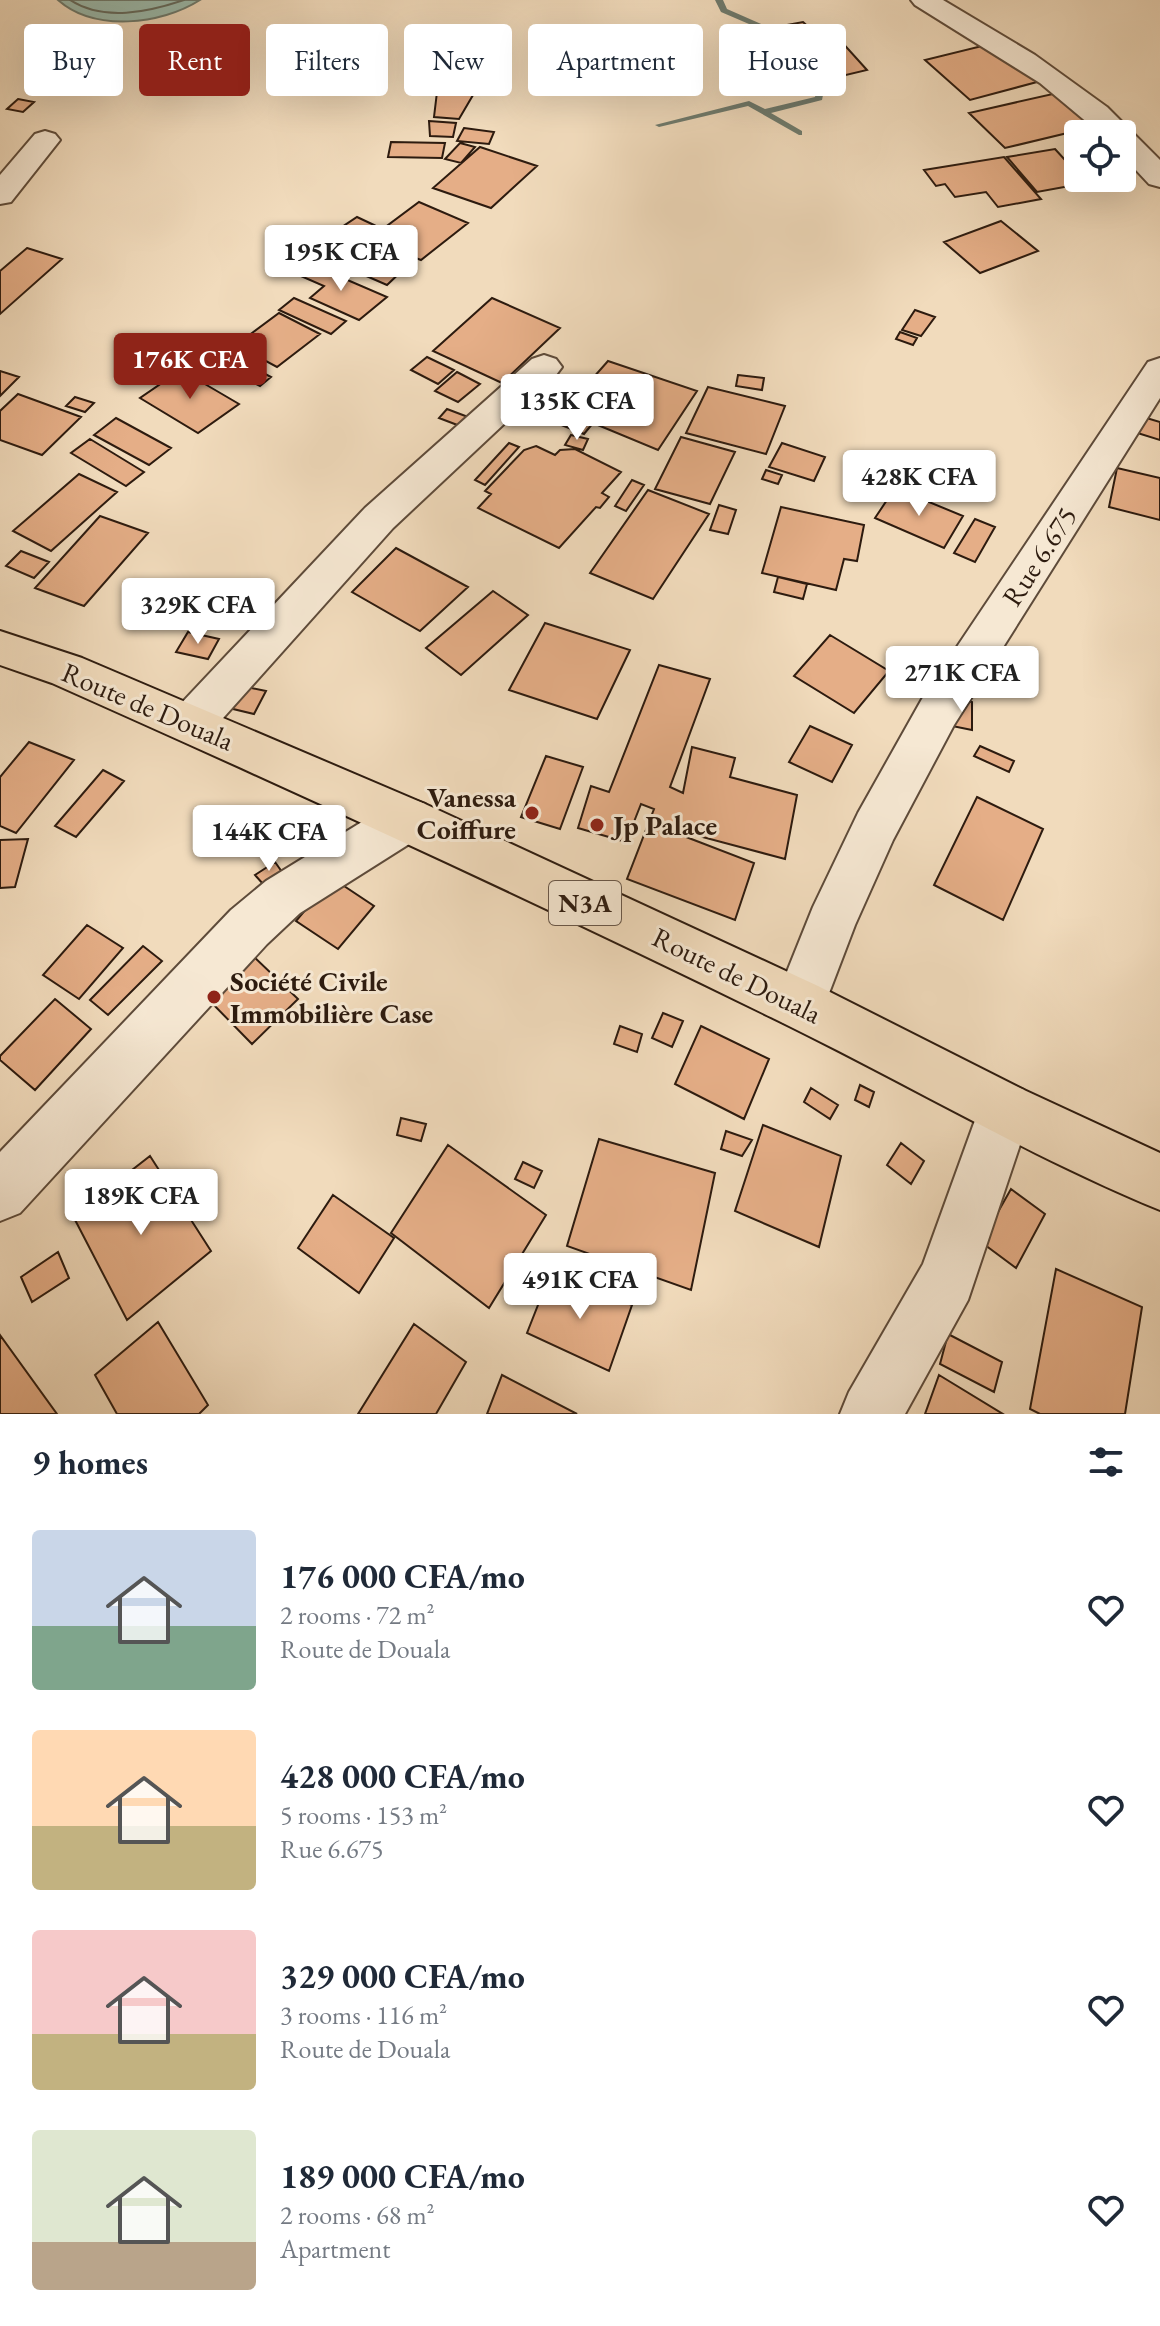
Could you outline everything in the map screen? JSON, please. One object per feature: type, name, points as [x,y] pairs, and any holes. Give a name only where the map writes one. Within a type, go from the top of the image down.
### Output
[{"type":"highway","name":"Route de Douala","points":[[0,648],[67,670],[408,819],[800,1004],[1005,1109],[1160,1182]]},
{"type":"street","points":[[924,0],[1019,56],[1094,109],[1105,120]]},
{"type":"street","points":[[0,195],[45,140]]},
{"type":"street","points":[[1136,153],[1160,178]]},
{"type":"street","points":[[191,723],[379,518],[544,367]]},
{"type":"street","name":"Rue 6.675","points":[[800,1004],[831,924],[875,828],[938,712],[1160,370]]},
{"type":"street","points":[[0,1193],[249,927],[283,897],[408,819]]},
{"type":"street","points":[[871,1414],[947,1279],[1005,1109]]},
{"type":"water","points":[[58,0],[200,0],[166,15],[108,21],[73,10]]},
{"type":"building","points":[[990,44],[1037,82],[970,100],[925,60]]},
{"type":"building","points":[[846,47],[867,70],[846,75]]},
{"type":"building","points":[[1066,91],[1100,120],[1064,120],[1064,134],[1005,148],[969,113]]},
{"type":"building","points":[[437,96],[472,96],[459,119],[434,117]]},
{"type":"building","points":[[18,99],[34,102],[23,112],[7,109]]},
{"type":"building","points":[[429,121],[456,123],[453,137],[430,136]]},
{"type":"building","points":[[464,128],[494,132],[489,144],[457,141]]},
{"type":"building","points":[[391,142],[445,143],[442,158],[388,157]]},
{"type":"building","points":[[460,143],[475,147],[461,163],[445,159]]},
{"type":"building","points":[[480,147],[537,166],[491,208],[433,188]]},
{"type":"building","points":[[1055,149],[1064,159],[1064,187],[1037,192],[1007,157]]},
{"type":"building","points":[[1004,157],[1041,199],[998,207],[986,192],[955,197],[945,184],[936,186],[924,170]]},
{"type":"building","points":[[419,202],[468,223],[421,260],[368,240]]},
{"type":"building","points":[[357,217],[374,225],[350,242],[333,233]]},
{"type":"building","points":[[1001,221],[1038,251],[980,273],[944,242]]},
{"type":"building","points":[[364,247],[407,266],[387,285],[341,265]]},
{"type":"building","points":[[27,248],[62,259],[0,314],[0,271]]},
{"type":"building","points":[[308,263],[387,297],[359,320],[310,298],[324,286],[294,273]]},
{"type":"building","points":[[294,298],[346,321],[331,334],[279,310]]},
{"type":"building","points":[[492,298],[560,328],[502,383],[433,351]]},
{"type":"building","points":[[915,310],[935,317],[921,336],[902,330]]},
{"type":"building","points":[[279,313],[320,334],[277,367],[236,345]]},
{"type":"building","points":[[900,332],[917,338],[913,345],[896,339]]},
{"type":"building","points":[[427,357],[454,370],[438,384],[411,370]]},
{"type":"building","points":[[608,361],[697,391],[658,450],[593,423],[584,434],[554,422]]},
{"type":"building","points":[[248,365],[271,377],[260,386],[237,374]]},
{"type":"building","points":[[181,370],[239,404],[198,433],[140,398]]},
{"type":"building","points":[[0,371],[19,377],[0,396]]},
{"type":"building","points":[[457,372],[480,384],[458,402],[435,391]]},
{"type":"building","points":[[738,375],[764,378],[762,390],[736,386]]},
{"type":"building","points":[[708,387],[785,406],[766,454],[686,433]]},
{"type":"building","points":[[18,394],[81,417],[42,455],[0,440],[0,411]]},
{"type":"building","points":[[75,397],[94,403],[85,412],[66,406]]},
{"type":"building","points":[[447,409],[468,417],[460,426],[439,418]]},
{"type":"building","points":[[1133,414],[1160,422],[1160,440],[1128,430]]},
{"type":"building","points":[[116,418],[171,448],[149,465],[94,435]]},
{"type":"building","points":[[571,435],[588,439],[583,450],[565,445]]},
{"type":"building","points":[[681,437],[735,452],[710,504],[655,489]]},
{"type":"building","points":[[90,439],[144,472],[126,486],[71,453]]},
{"type":"building","points":[[509,443],[519,447],[485,485],[475,480]]},
{"type":"building","points":[[782,443],[825,457],[814,481],[769,467]]},
{"type":"building","points":[[536,446],[555,455],[560,450],[575,449],[621,472],[602,493],[609,497],[559,548],[478,508],[491,494],[485,491],[524,450]]},
{"type":"building","points":[[1117,468],[1160,478],[1160,520],[1109,507]]},
{"type":"building","points":[[766,470],[782,475],[778,484],[762,479]]},
{"type":"building","points":[[79,474],[117,492],[51,551],[13,531]]},
{"type":"building","points":[[632,480],[644,485],[626,511],[615,506]]},
{"type":"building","points":[[895,488],[963,516],[944,548],[875,518]]},
{"type":"building","points":[[648,490],[709,514],[653,599],[590,573]]},
{"type":"building","points":[[719,505],[736,510],[728,534],[710,530]]},
{"type":"building","points":[[781,507],[864,525],[857,561],[844,559],[836,590],[762,573]]},
{"type":"building","points":[[100,516],[148,533],[84,606],[35,588]]},
{"type":"building","points":[[975,519],[995,527],[975,562],[954,553]]},
{"type":"building","points":[[396,548],[468,587],[420,631],[352,592]]},
{"type":"building","points":[[21,551],[49,562],[34,578],[6,566]]},
{"type":"building","points":[[778,577],[807,584],[803,599],[774,592]]},
{"type":"building","points":[[493,591],[528,615],[461,675],[426,648]]},
{"type":"building","points":[[545,623],[630,650],[597,719],[509,690]]},
{"type":"building","points":[[188,632],[219,639],[208,659],[176,652]]},
{"type":"building","points":[[830,635],[889,671],[854,713],[794,676]]},
{"type":"building","points":[[659,665],[710,679],[670,787],[683,793],[692,747],[735,758],[730,777],[797,795],[785,859],[684,832],[681,835],[754,863],[735,920],[627,879],[654,809],[641,804],[626,842],[578,828],[591,786],[609,792]]},
{"type":"building","points":[[242,686],[266,691],[254,714],[229,708]]},
{"type":"building","points":[[953,699],[972,702],[972,730],[952,726]]},
{"type":"building","points":[[810,726],[852,745],[832,782],[789,762]]},
{"type":"building","points":[[29,742],[74,760],[16,833],[0,826],[0,777]]},
{"type":"building","points":[[980,746],[1014,761],[1009,772],[974,756]]},
{"type":"building","points":[[546,756],[583,767],[560,829],[521,817]]},
{"type":"building","points":[[103,770],[124,781],[76,837],[55,826]]},
{"type":"building","points":[[977,797],[1043,829],[1003,920],[934,885]]},
{"type":"building","points":[[28,839],[15,887],[0,888],[0,840]]},
{"type":"building","points":[[275,862],[282,872],[263,884],[255,875]]},
{"type":"building","points":[[332,878],[374,906],[338,949],[296,921]]},
{"type":"building","points":[[87,925],[123,948],[79,999],[43,975]]},
{"type":"building","points":[[143,946],[162,961],[108,1015],[90,1000]]},
{"type":"building","points":[[252,955],[298,999],[252,1044],[207,998]]},
{"type":"building","points":[[55,999],[91,1029],[35,1090],[0,1060],[0,1056]]},
{"type":"building","points":[[663,1013],[683,1021],[672,1047],[652,1038]]},
{"type":"building","points":[[620,1026],[642,1034],[637,1052],[614,1044]]},
{"type":"building","points":[[701,1026],[769,1059],[744,1119],[675,1084]]},
{"type":"building","points":[[860,1085],[874,1092],[869,1107],[855,1100]]},
{"type":"building","points":[[811,1088],[838,1105],[830,1119],[804,1102]]},
{"type":"building","points":[[401,1118],[426,1124],[421,1141],[397,1135]]},
{"type":"building","points":[[763,1125],[841,1156],[819,1247],[735,1211]]},
{"type":"building","points":[[726,1131],[752,1140],[742,1156],[721,1149]]},
{"type":"building","points":[[599,1139],[715,1173],[691,1290],[567,1246]]},
{"type":"building","points":[[901,1143],[924,1161],[911,1184],[887,1165]]},
{"type":"building","points":[[448,1145],[546,1215],[489,1308],[391,1233]]},
{"type":"building","points":[[150,1156],[211,1251],[127,1320],[73,1216]]},
{"type":"building","points":[[523,1162],[542,1171],[534,1188],[515,1179]]},
{"type":"building","points":[[1011,1189],[1045,1214],[1016,1268],[981,1242]]},
{"type":"building","points":[[333,1195],[394,1238],[359,1293],[298,1248]]},
{"type":"building","points":[[58,1252],[69,1278],[32,1302],[21,1277]]},
{"type":"building","points":[[1056,1269],[1142,1307],[1125,1414],[1040,1414],[1030,1409]]},
{"type":"building","points":[[551,1272],[632,1305],[609,1371],[527,1333]]},
{"type":"building","points":[[158,1322],[208,1405],[199,1414],[117,1414],[95,1375]]},
{"type":"building","points":[[414,1324],[466,1362],[436,1414],[358,1414]]},
{"type":"building","points":[[948,1334],[1002,1362],[994,1392],[940,1364]]},
{"type":"building","points":[[0,1335],[57,1414],[0,1414]]},
{"type":"building","points":[[502,1375],[577,1414],[487,1414]]},
{"type":"building","points":[[939,1375],[1003,1414],[925,1414]]},
{"type":"waterway","points":[[719,0],[724,10],[757,24]]},
{"type":"waterway","points":[[764,112],[819,96]]},
{"type":"waterway","points":[[659,125],[749,103],[764,112]]},
{"type":"waterway","points":[[764,112],[799,133]]},
{"type":"place","name":"Vanessa Coiffure","points":[[532,813]]},
{"type":"place","name":"Jp Palace","points":[[597,825]]},
{"type":"place","name":"Société Civile Immobilière Case","points":[[214,997]]}]
